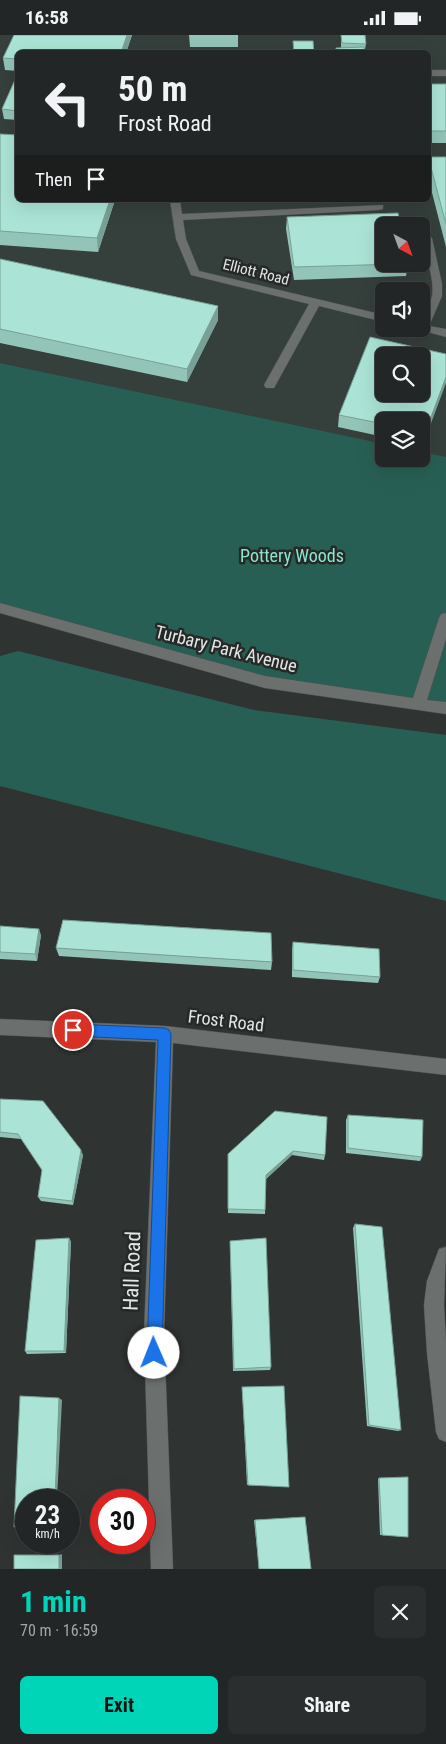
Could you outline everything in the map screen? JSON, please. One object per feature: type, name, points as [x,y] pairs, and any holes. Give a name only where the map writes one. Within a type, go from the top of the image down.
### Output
[{"type":"street","points":[[431,73],[446,73]]},
{"type":"street","name":"Elliott Road","points":[[175,202],[181,239],[195,273],[375,317]]},
{"type":"street","points":[[178,217],[379,207]]},
{"type":"street","points":[[430,252],[437,284],[437,296],[430,311]]},
{"type":"street","points":[[270,385],[315,303]]},
{"type":"street","points":[[430,330],[446,333]]},
{"type":"street","name":"Turbary Park Avenue","points":[[0,608],[265,682],[446,708]]},
{"type":"street","points":[[418,705],[446,618]]},
{"type":"street","name":"Frost Road","points":[[0,1027],[165,1034],[446,1067]]},
{"type":"street","name":"Hall Road","points":[[162,1569],[154,1333],[165,1034]]},
{"type":"street","points":[[446,1256],[436,1281],[434,1305],[437,1353],[446,1432]]},
{"type":"shaded area","points":[[0,35],[446,35],[446,458],[430,455],[430,412],[375,412],[375,443],[0,363]]},
{"type":"green space","name":"Pottery Woods","points":[[0,363],[375,442],[375,467],[430,467],[430,454],[446,457],[446,708],[265,682],[0,608]]},
{"type":"green space","points":[[18,651],[254,710],[446,735],[446,901],[0,786],[0,656]]},
{"type":"building","points":[[14,35],[127,35],[122,50],[15,50],[15,59],[3,58]]},
{"type":"building","points":[[341,35],[365,35],[366,44],[342,43]]},
{"type":"building","points":[[293,41],[313,41],[314,50],[294,50]]},
{"type":"building","points":[[364,47],[364,50],[336,50],[336,48]]},
{"type":"building","points":[[15,80],[15,111],[2,109]]},
{"type":"building","points":[[431,84],[446,84],[446,131],[431,131]]},
{"type":"building","points":[[0,134],[15,135],[15,202],[109,202],[97,238],[0,231]]},
{"type":"building","points":[[431,157],[446,157],[446,224],[431,168]]},
{"type":"building","points":[[398,213],[399,217],[375,217],[375,265],[294,267],[287,217]]},
{"type":"building","points":[[0,259],[218,306],[187,369],[0,329]]},
{"type":"building","points":[[370,337],[415,347],[375,347],[375,402],[430,402],[430,350],[446,354],[446,377],[430,420],[430,412],[375,412],[375,422],[339,415]]},
{"type":"building","points":[[63,920],[271,933],[272,962],[56,948]]},
{"type":"building","points":[[0,926],[39,929],[35,954],[0,952]]},
{"type":"building","points":[[293,942],[379,949],[380,977],[293,970]]},
{"type":"building","points":[[0,1099],[43,1101],[81,1150],[72,1201],[38,1197],[42,1170],[18,1134],[0,1132]]},
{"type":"building","points":[[275,1111],[327,1117],[325,1155],[293,1151],[266,1175],[265,1210],[228,1209],[228,1154]]},
{"type":"building","points":[[348,1115],[423,1120],[422,1157],[348,1148]]},
{"type":"building","points":[[355,1224],[382,1227],[401,1430],[369,1425]]},
{"type":"building","points":[[69,1238],[64,1351],[25,1351],[36,1240]]},
{"type":"building","points":[[266,1238],[271,1367],[234,1369],[230,1241]]},
{"type":"building","points":[[284,1386],[289,1487],[248,1485],[242,1387]]},
{"type":"building","points":[[20,1396],[59,1398],[55,1489],[16,1489]]},
{"type":"building","points":[[408,1477],[408,1537],[382,1535],[379,1478]]},
{"type":"building","points":[[305,1517],[311,1569],[259,1569],[255,1520]]},
{"type":"building","points":[[14,1555],[59,1555],[59,1569],[14,1569]]},
{"type":"route","points":[[73,1030],[165,1034],[154,1353]]}]
